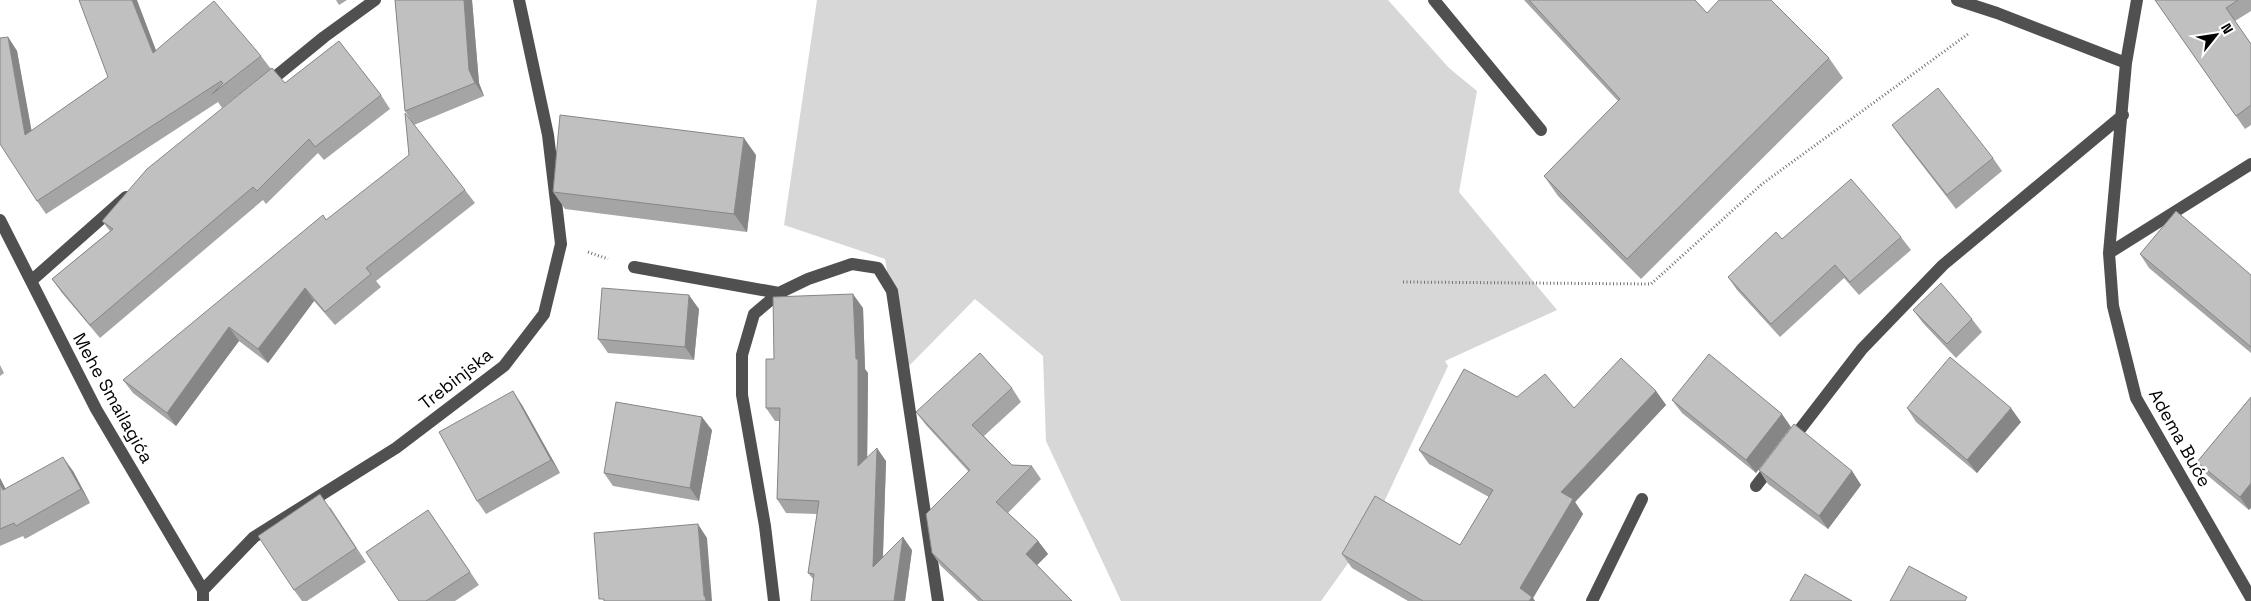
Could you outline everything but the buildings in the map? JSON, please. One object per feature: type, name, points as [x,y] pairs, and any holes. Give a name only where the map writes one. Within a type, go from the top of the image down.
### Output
[{"type":"street","points":[[256,92],[324,37],[375,0]]},
{"type":"street","name":"Trebinjska","points":[[203,596],[254,537],[396,448],[504,366],[544,314],[561,244],[548,135],[519,0]]},
{"type":"street","points":[[1434,0],[1541,130]]},
{"type":"street","points":[[1957,0],[1997,13],[2126,63]]},
{"type":"street","name":"Adema Buće","points":[[2137,0],[2126,63],[2123,115],[2109,253],[2114,306],[2136,398],[2251,598]]},
{"type":"street","points":[[1756,486],[1862,350],[1943,265],[2123,115]]},
{"type":"street","points":[[2109,253],[2251,164]]},
{"type":"street","points":[[31,281],[134,191]]},
{"type":"street","name":"Mehe Smailagića","points":[[0,220],[96,409],[203,596]]},
{"type":"street","points":[[774,601],[766,526],[742,396],[742,355],[754,314],[779,293],[808,279],[852,264],[878,268],[892,292],[938,601]]},
{"type":"street","points":[[634,267],[779,293]]},
{"type":"street","points":[[1592,601],[1642,499]]},
{"type":"path","points":[[1403,282],[1651,284],[1762,184],[1997,13]]},
{"type":"path","points":[[561,244],[634,267]]},
{"type":"shaded area","points":[[817,0],[1388,0],[1449,68],[1477,91],[1459,192],[1557,310],[1445,361],[1448,366],[1369,534],[1321,601],[1121,601],[1046,441],[1043,356],[975,299],[904,371],[885,259],[784,225]]}]
